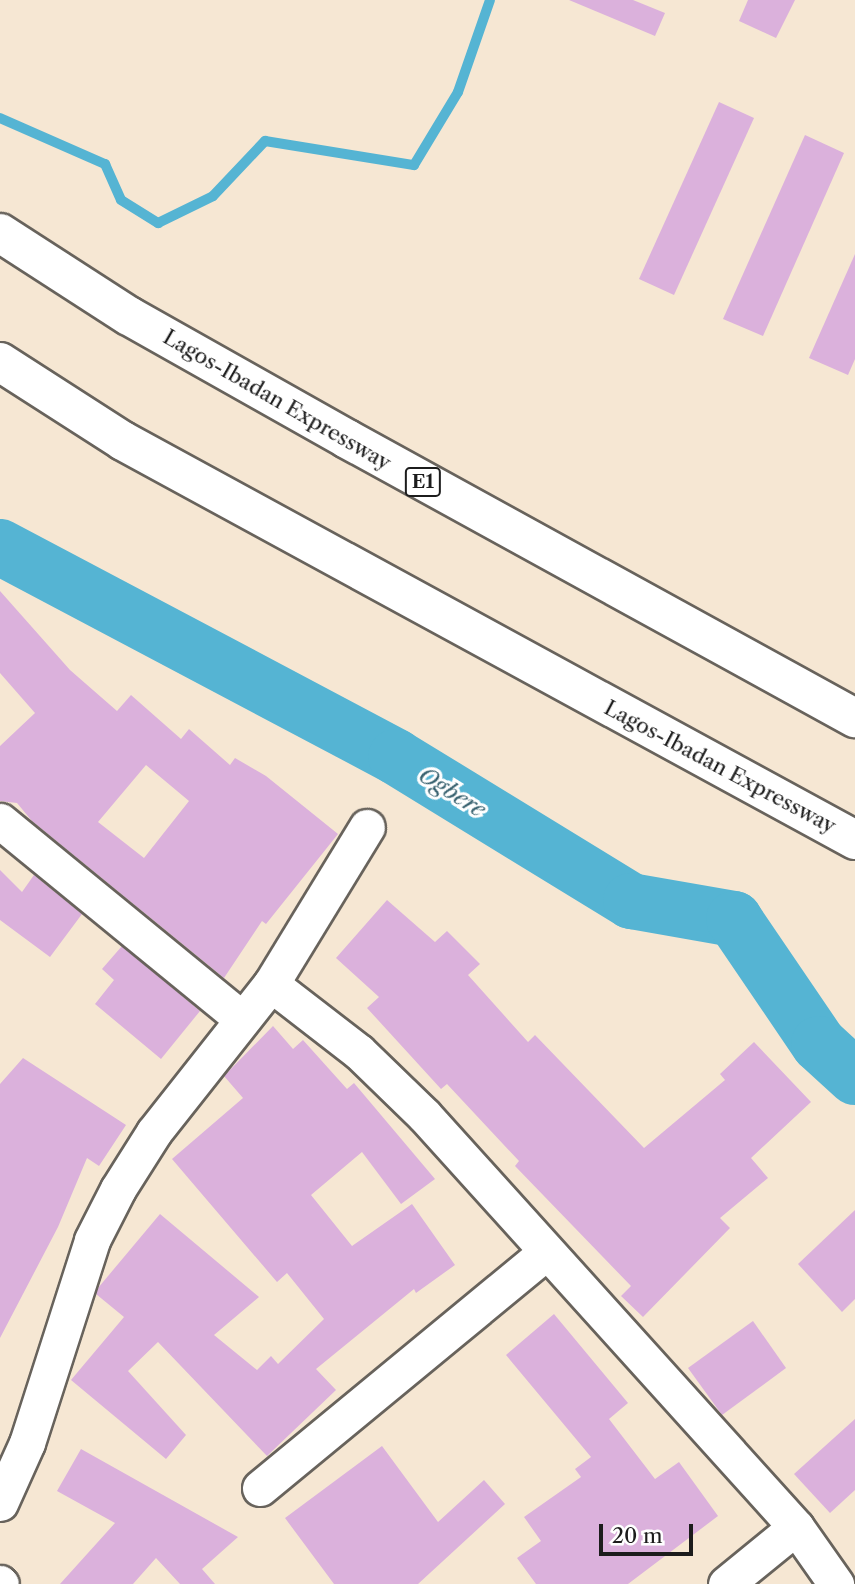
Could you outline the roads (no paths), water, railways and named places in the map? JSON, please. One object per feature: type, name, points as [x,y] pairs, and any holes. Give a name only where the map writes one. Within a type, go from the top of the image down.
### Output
[{"type":"highway","name":"Lagos-Ibadan Expressway","points":[[0,233],[129,316],[335,433],[855,718]]},
{"type":"highway","name":"Lagos-Ibadan Expressway","points":[[0,362],[135,447],[855,840]]},
{"type":"street","points":[[0,821],[242,1019]]},
{"type":"street","points":[[0,1503],[26,1443],[92,1240],[118,1189],[155,1132],[271,984],[367,827]]},
{"type":"street","points":[[271,984],[359,1052],[424,1115],[796,1527],[836,1584]]},
{"type":"street","points":[[260,1488],[546,1252]]},
{"type":"street","points":[[726,1584],[796,1527]]},
{"type":"waterway","points":[[0,118],[105,164],[121,200],[158,223],[213,196],[265,141],[414,165],[458,92],[490,0]]},
{"type":"waterway","name":"Ogbere","points":[[0,547],[396,757],[631,901],[734,919],[819,1044],[855,1077]]}]
